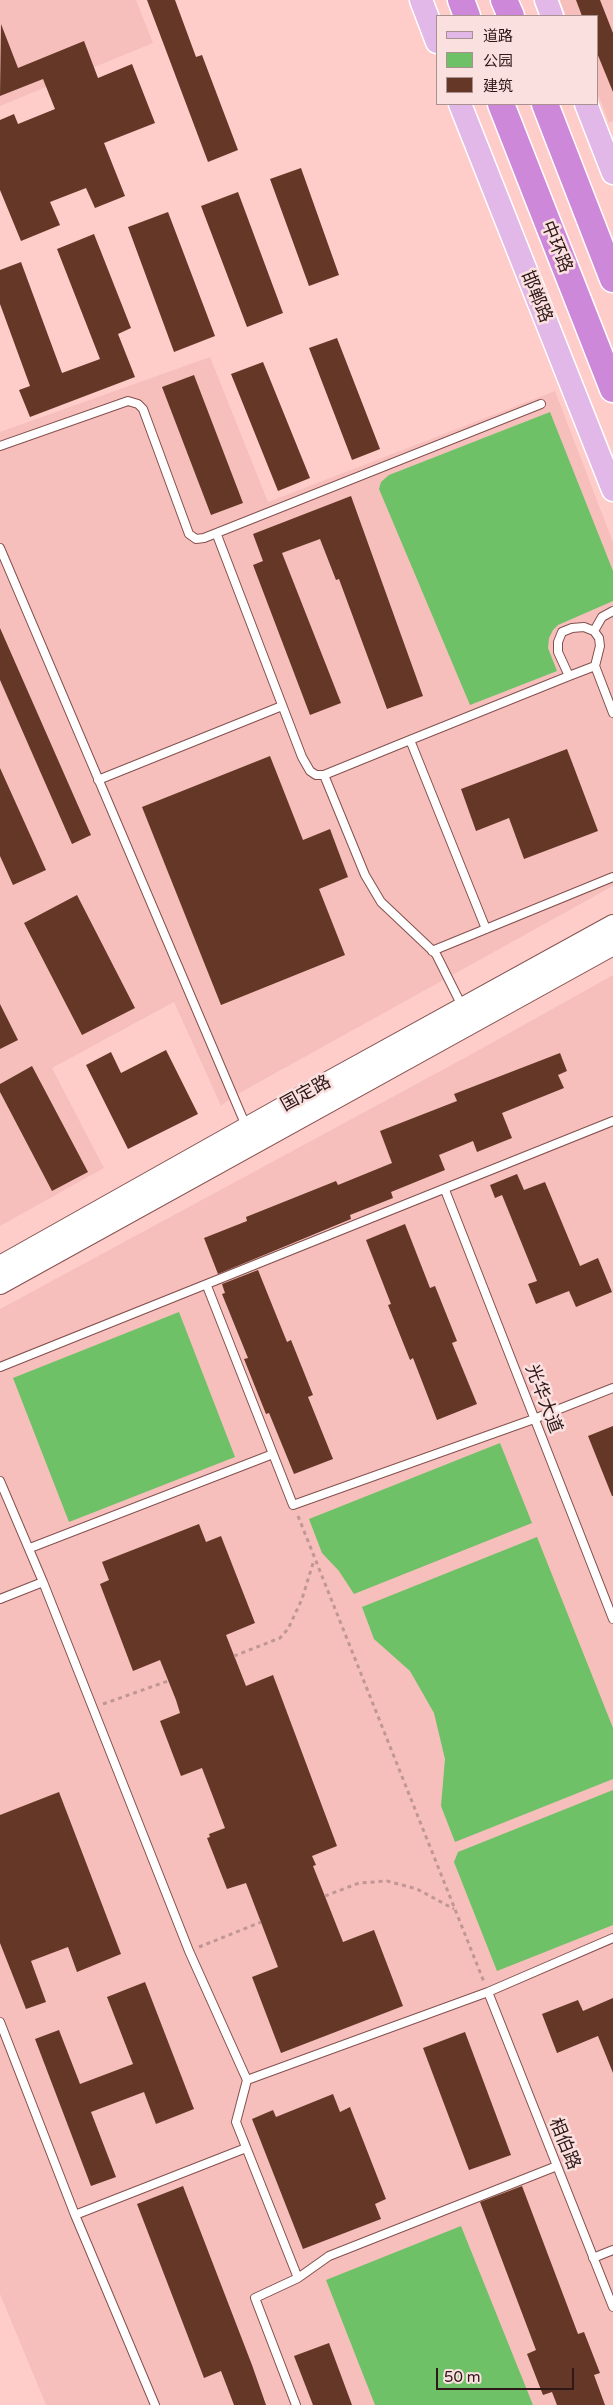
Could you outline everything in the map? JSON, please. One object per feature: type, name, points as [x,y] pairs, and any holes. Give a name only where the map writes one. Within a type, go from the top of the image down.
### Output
[{"type":"highway","points":[[461,0],[467,15]]},
{"type":"highway","points":[[504,0],[511,15]]},
{"type":"highway","name":"中环路","points":[[501,105],[613,389]]},
{"type":"highway","points":[[545,105],[613,279]]},
{"type":"main road","points":[[421,0],[436,39]]},
{"type":"main road","points":[[546,0],[552,15]]},
{"type":"main road","name":"邯郸路","points":[[460,105],[613,490]]},
{"type":"main road","points":[[586,105],[613,173]]},
{"type":"street","name":"国定路","points":[[0,1266],[613,925]]},
{"type":"street","name":"国定路","points":[[0,1284],[613,945]]},
{"type":"lane","points":[[0,446],[128,401],[138,404],[143,409],[189,534],[196,539],[217,535],[541,404]]},
{"type":"lane","points":[[217,535],[302,757],[310,771],[316,775],[324,775],[595,666]]},
{"type":"lane","points":[[0,548],[247,1128]]},
{"type":"lane","points":[[594,631],[602,618],[613,611]]},
{"type":"lane","points":[[569,676],[558,652],[558,642],[562,632],[572,628],[584,627],[594,631],[599,638],[600,646],[595,666],[613,714]]},
{"type":"lane","points":[[98,780],[282,706]]},
{"type":"lane","points":[[410,740],[486,929]]},
{"type":"lane","points":[[324,775],[365,876],[381,902],[432,951],[443,967],[463,1008]]},
{"type":"lane","points":[[432,951],[613,877]]},
{"type":"lane","points":[[0,1367],[207,1286],[613,1121]]},
{"type":"lane","name":"光华大道","points":[[445,1190],[613,1619]]},
{"type":"lane","points":[[207,1286],[293,1505],[534,1419],[613,1388]]},
{"type":"lane","points":[[30,1548],[273,1454]]},
{"type":"lane","points":[[0,1481],[30,1548],[189,1951],[247,2080],[236,2122],[298,2278]]},
{"type":"lane","points":[[0,1599],[43,1582]]},
{"type":"lane","points":[[247,2080],[488,1992],[613,1938]]},
{"type":"lane","name":"相伯路","points":[[488,1992],[613,2307]]},
{"type":"lane","points":[[0,2022],[75,2215],[155,2405]]},
{"type":"lane","points":[[75,2215],[246,2148]]},
{"type":"lane","points":[[296,2405],[255,2298],[298,2278],[329,2256],[557,2166]]},
{"type":"lane","points":[[593,2258],[613,2250]]},
{"type":"path","points":[[293,1505],[488,1992]]},
{"type":"path","points":[[234,1656],[280,1638],[288,1630],[302,1599],[314,1559]]},
{"type":"path","points":[[92,1707],[168,1682]]},
{"type":"path","points":[[325,1896],[359,1884],[387,1881],[417,1888],[455,1909]]},
{"type":"path","points":[[189,1951],[261,1922]]},
{"type":"shaded area","points":[[0,0],[136,0],[153,43],[0,106]]},
{"type":"shaded area","points":[[560,0],[613,0],[613,121],[609,123],[598,95],[598,15],[566,15]]},
{"type":"shaded area","points":[[210,357],[268,502],[555,391],[613,542],[613,886],[234,1096],[221,1106],[174,1002],[52,1068],[104,1168],[0,1226],[0,432]]},
{"type":"shaded area","points":[[613,975],[613,2405],[46,2405],[0,2294],[0,1309],[470,1055]]},
{"type":"green space","points":[[550,412],[613,571],[613,601],[558,625],[553,630],[549,638],[548,648],[557,671],[470,705],[379,489],[381,482],[389,475]]},
{"type":"green space","points":[[179,1312],[235,1457],[69,1522],[13,1378]]},
{"type":"green space","points":[[500,1443],[532,1523],[354,1594],[339,1571],[322,1553],[309,1519]]},
{"type":"green space","points":[[537,1537],[613,1728],[613,1779],[455,1842],[441,1806],[445,1759],[434,1713],[410,1671],[374,1639],[362,1607]]},
{"type":"green space","points":[[613,1790],[613,1925],[497,1971],[454,1862],[458,1852]]},
{"type":"green space","points":[[461,2226],[533,2405],[375,2405],[326,2280]]},
{"type":"building","points":[[147,0],[175,0],[196,57],[202,55],[238,150],[208,162]]},
{"type":"building","points":[[576,0],[600,0],[613,33],[613,92],[598,55],[598,15],[582,15]]},
{"type":"building","points":[[1,24],[18,68],[84,41],[98,78],[132,64],[155,123],[104,143],[125,196],[95,208],[86,188],[50,202],[60,225],[21,241],[0,190],[0,120],[14,114],[18,124],[55,109],[43,79],[0,96]]},
{"type":"building","points":[[301,168],[339,275],[309,286],[270,179]]},
{"type":"building","points":[[238,192],[283,313],[247,327],[201,206]]},
{"type":"building","points":[[168,212],[215,336],[174,352],[128,227]]},
{"type":"building","points":[[94,234],[131,328],[118,334],[135,377],[30,417],[19,390],[30,386],[0,304],[0,270],[21,262],[62,373],[100,359],[57,249]]},
{"type":"building","points":[[337,338],[380,449],[352,460],[309,348]]},
{"type":"building","points":[[263,362],[310,478],[278,491],[231,374]]},
{"type":"building","points":[[194,375],[243,503],[211,515],[162,387]]},
{"type":"building","points":[[351,496],[423,696],[387,709],[339,579],[336,580],[320,539],[282,553],[341,703],[310,715],[253,565],[263,561],[253,534]]},
{"type":"building","points":[[0,628],[91,835],[72,844],[0,680]]},
{"type":"building","points":[[567,749],[598,831],[524,859],[509,818],[476,831],[461,789]]},
{"type":"building","points":[[270,756],[303,840],[330,829],[348,877],[319,889],[345,955],[221,1005],[142,807]]},
{"type":"building","points":[[0,768],[46,870],[13,885],[0,856]]},
{"type":"building","points":[[77,895],[135,1008],[82,1035],[24,923]]},
{"type":"building","points":[[0,1004],[18,1040],[0,1049]]},
{"type":"building","points":[[166,1050],[198,1114],[128,1149],[86,1065],[111,1052],[121,1073]]},
{"type":"building","points":[[560,1053],[567,1071],[558,1075],[564,1088],[502,1113],[512,1138],[477,1152],[473,1141],[439,1155],[445,1170],[391,1192],[393,1198],[350,1215],[351,1219],[218,1274],[204,1238],[247,1221],[246,1217],[336,1181],[338,1185],[392,1163],[380,1131],[457,1101],[454,1094]]},
{"type":"building","points":[[32,1066],[88,1172],[52,1191],[0,1092],[0,1084]]},
{"type":"building","points":[[517,1174],[524,1190],[545,1182],[580,1266],[598,1258],[612,1292],[576,1307],[569,1291],[536,1304],[528,1284],[537,1281],[502,1195],[495,1198],[490,1185]]},
{"type":"building","points":[[405,1224],[430,1288],[435,1286],[457,1341],[452,1343],[477,1404],[437,1420],[413,1358],[410,1360],[388,1305],[391,1304],[366,1240]]},
{"type":"building","points":[[258,1270],[287,1342],[291,1340],[313,1395],[308,1397],[333,1459],[294,1474],[269,1413],[266,1414],[244,1359],[248,1358],[222,1294],[225,1293],[222,1284]]},
{"type":"building","points":[[613,1426],[613,1496],[612,1496],[588,1436]]},
{"type":"building","points":[[199,1524],[206,1542],[221,1536],[255,1623],[226,1635],[246,1686],[273,1675],[337,1846],[312,1856],[316,1865],[313,1866],[343,1942],[374,1930],[403,2006],[281,2053],[252,1977],[278,1967],[246,1883],[227,1889],[207,1838],[210,1837],[209,1834],[225,1828],[202,1768],[181,1776],[160,1721],[180,1713],[176,1700],[160,1660],[133,1671],[100,1584],[109,1580],[102,1562]]},
{"type":"building","points":[[59,1792],[121,1954],[77,1972],[68,1947],[31,1961],[46,2002],[26,2009],[0,1943],[0,1815]]},
{"type":"building","points":[[145,1982],[194,2109],[156,2124],[144,2092],[91,2112],[116,2177],[91,2186],[35,2039],[59,2030],[80,2084],[133,2064],[107,1997]]},
{"type":"building","points":[[613,1998],[613,2073],[598,2036],[557,2053],[542,2014],[578,2000],[583,2011]]},
{"type":"building","points":[[465,2032],[511,2155],[469,2170],[423,2048]]},
{"type":"building","points":[[333,2094],[340,2112],[350,2107],[386,2199],[375,2204],[381,2219],[303,2249],[252,2119],[273,2110],[276,2117]]},
{"type":"building","points":[[183,2186],[266,2405],[234,2405],[221,2371],[204,2378],[137,2204]]},
{"type":"building","points":[[522,2186],[578,2334],[584,2332],[600,2373],[594,2375],[605,2405],[557,2405],[552,2392],[543,2395],[527,2354],[536,2350],[480,2202]]},
{"type":"building","points":[[329,2343],[352,2405],[313,2405],[294,2356]]}]
